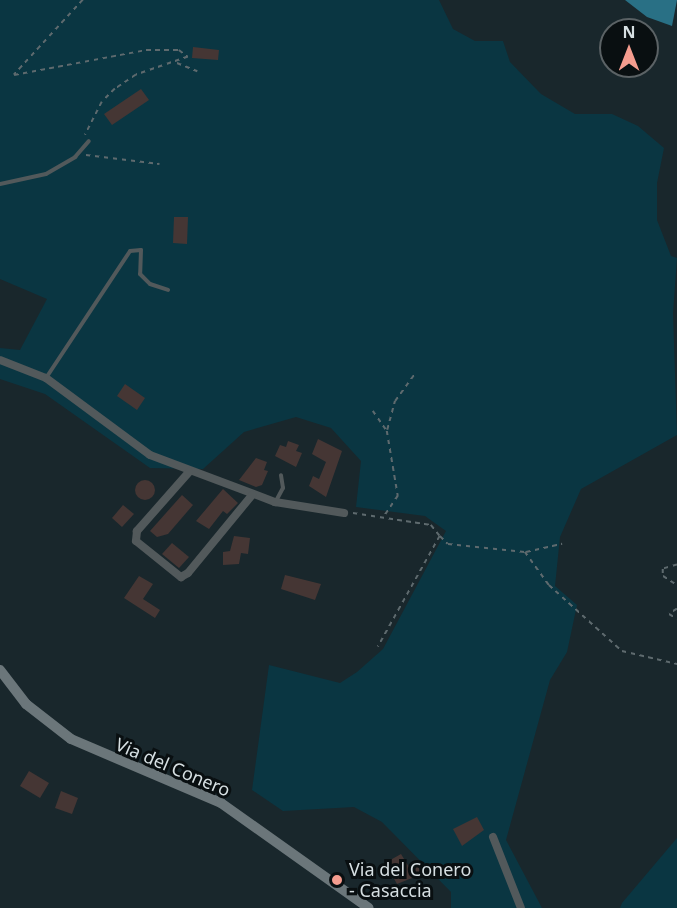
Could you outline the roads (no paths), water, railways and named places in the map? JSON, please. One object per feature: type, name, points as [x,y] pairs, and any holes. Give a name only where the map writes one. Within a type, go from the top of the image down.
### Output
[{"type":"main road","name":"Via del Conero","points":[[0,670],[26,704],[71,739],[221,803],[369,908]]},
{"type":"street","points":[[0,360],[46,378],[150,455],[189,472],[275,502],[344,513]]},
{"type":"street","points":[[189,472],[137,531],[136,541],[181,577],[223,533],[252,495]]},
{"type":"street","points":[[493,837],[521,908]]},
{"type":"lane","points":[[0,184],[46,174],[75,157],[89,141]]},
{"type":"lane","points":[[46,378],[130,251],[141,250],[140,274],[150,284],[168,290]]},
{"type":"lane","points":[[275,502],[283,488],[281,475]]},
{"type":"place","name":"Via del Conero - Casaccia","points":[[337,880]]}]
